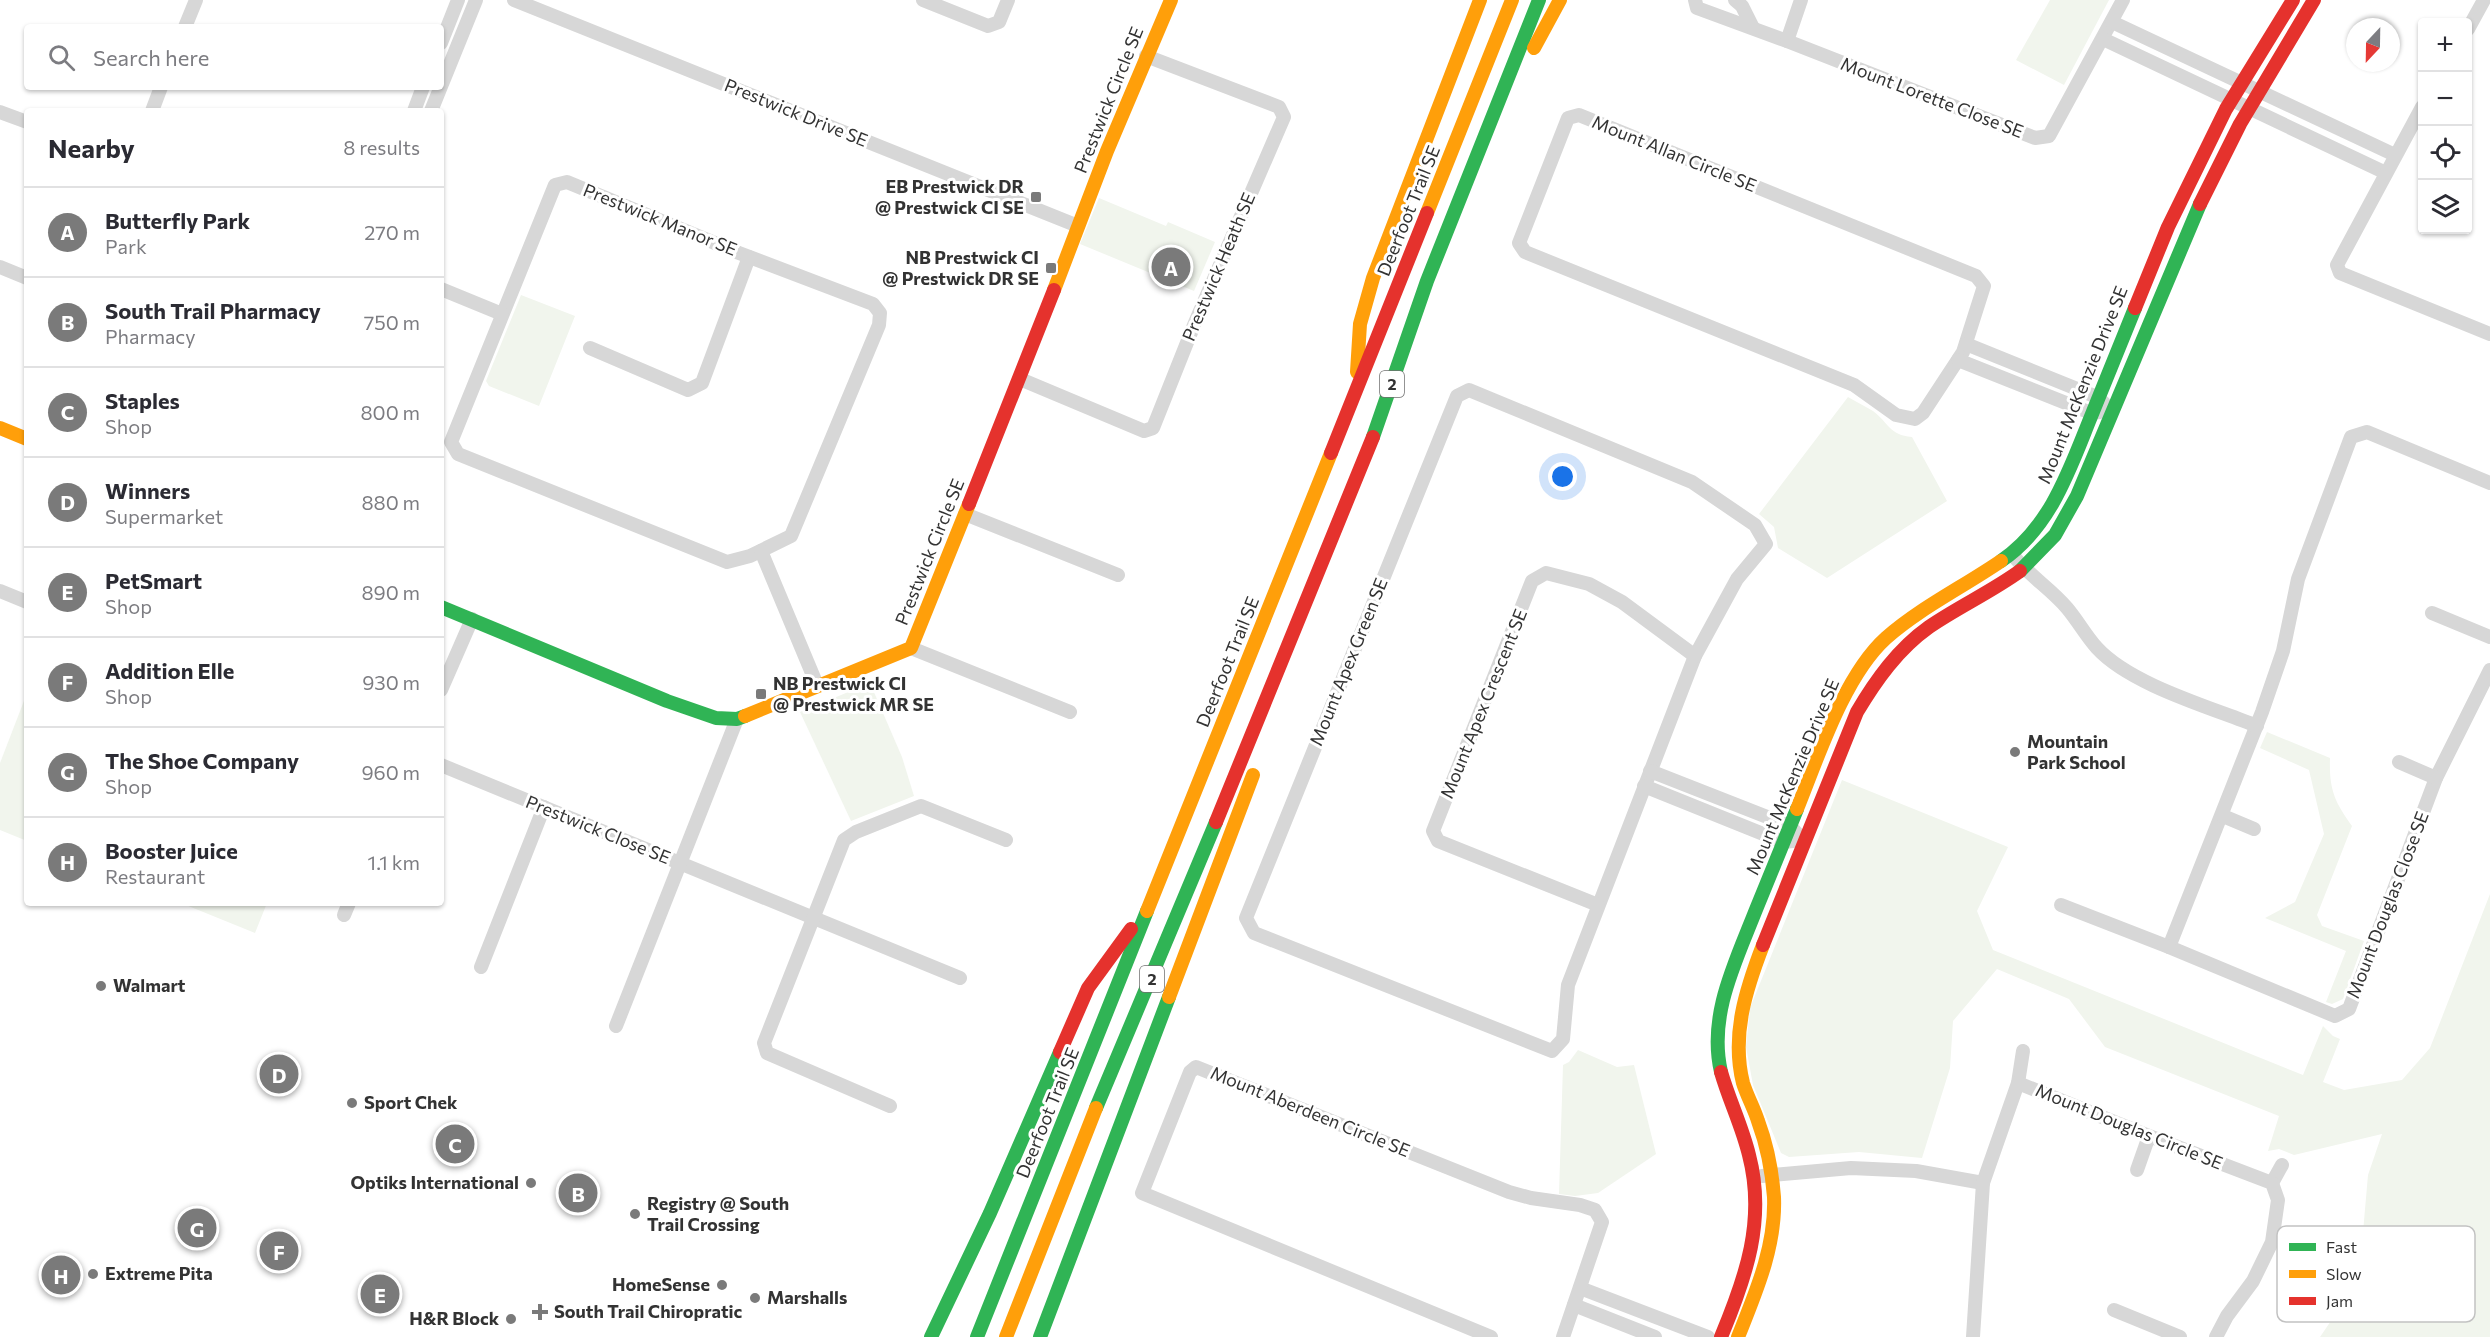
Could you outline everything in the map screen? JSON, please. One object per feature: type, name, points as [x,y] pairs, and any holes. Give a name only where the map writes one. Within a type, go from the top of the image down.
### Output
[{"type":"main road","name":"Prestwick Circle SE","points":[[444,608],[667,701],[716,718],[737,718],[911,648],[1020,379],[1146,56],[1171,0]]},
{"type":"main road","points":[[1357,385],[1356,352],[1364,310],[1381,255],[1480,0]]},
{"type":"main road","name":"Deerfoot Trail SE","points":[[977,1337],[1512,0]]},
{"type":"main road","name":"2","points":[[1006,1337],[1098,1103],[1179,914],[1379,422],[1427,281],[1539,0]]},
{"type":"main road","points":[[1481,145],[1560,0]]},
{"type":"main road","name":"Mount McKenzie Drive SE","points":[[1721,1337],[1745,1278],[1754,1246],[1756,1203],[1754,1178],[1742,1130],[1725,1087],[1718,1053],[1718,1022],[1725,991],[1736,960],[1841,703],[1858,673],[1884,640],[1911,618],[2012,554],[2041,523],[2061,490],[2097,396],[2168,227],[2232,100],[2292,0]]},
{"type":"main road","name":"Mount McKenzie Drive SE","points":[[1738,1337],[1770,1252],[1774,1205],[1771,1175],[1761,1129],[1742,1080],[1738,1025],[1743,996],[1857,712],[1874,684],[1894,659],[1928,628],[1968,606],[2024,569],[2055,535],[2077,496],[2198,207],[2250,108],[2314,0]]},
{"type":"main road","points":[[0,428],[24,438]]},
{"type":"main road","points":[[1291,674],[1299,621]]},
{"type":"main road","points":[[1040,1337],[1257,765]]},
{"type":"main road","points":[[932,1337],[990,1213],[1088,988],[1152,900]]},
{"type":"street","points":[[186,24],[196,0]]},
{"type":"street","points":[[444,35],[458,0]]},
{"type":"street","points":[[444,79],[476,0]]},
{"type":"street","name":"Prestwick Drive SE","points":[[514,0],[1078,226]]},
{"type":"street","points":[[923,0],[988,26],[999,22],[1008,0]]},
{"type":"street","points":[[1695,0],[1697,8],[1787,41],[1801,0]]},
{"type":"street","points":[[1735,0],[1742,6],[1753,28]]},
{"type":"street","name":"Mount Lorette Close SE","points":[[1787,41],[2034,138],[2049,136],[2123,0]]},
{"type":"street","points":[[2472,21],[2484,0]]},
{"type":"street","points":[[2112,22],[2395,155]]},
{"type":"street","points":[[2103,39],[2386,173]]},
{"type":"street","name":"Prestwick Heath SE","points":[[1020,379],[1144,431],[1153,428],[1194,325],[1284,117],[1279,107],[1146,56]]},
{"type":"street","points":[[153,108],[160,90]]},
{"type":"street","points":[[415,108],[422,90]]},
{"type":"street","points":[[432,108],[440,90]]},
{"type":"street","points":[[0,112],[24,121]]},
{"type":"street","points":[[2418,114],[2337,265],[2340,273],[2490,334]]},
{"type":"street","name":"Mount Allan Circle SE","points":[[1579,115],[1976,276],[1984,286],[1966,344],[1958,360],[1923,413],[1915,419],[1905,418],[1896,415],[1854,386],[1525,252],[1519,243],[1568,118],[1579,115]]},
{"type":"street","name":"Prestwick Manor SE","points":[[567,182],[749,257],[873,304],[880,313],[879,325],[790,536],[750,556],[727,562],[458,454],[451,442],[502,314],[555,185],[567,182]]},
{"type":"street","points":[[590,348],[688,390],[702,383],[749,257]]},
{"type":"street","points":[[0,267],[24,277]]},
{"type":"street","points":[[444,290],[502,314]]},
{"type":"street","points":[[1966,344],[2097,396],[2112,411]]},
{"type":"street","points":[[1958,360],[2091,413],[2112,411]]},
{"type":"street","name":"Mount Apex Green SE","points":[[1469,390],[1692,482],[1755,525],[1766,543],[1737,579],[1695,656],[1568,985],[1563,1039],[1552,1051],[1254,933],[1246,918],[1457,396],[1469,390]]},
{"type":"street","points":[[2169,947],[2257,726],[2283,651],[2298,579],[2351,437],[2367,432],[2490,483]]},
{"type":"street","points":[[965,514],[1118,575]]},
{"type":"street","points":[[761,551],[817,685]]},
{"type":"street","points":[[2012,554],[2024,569],[2066,607],[2098,649],[2124,670],[2152,684],[2257,726]]},
{"type":"street","name":"Mount Apex Crescent SE","points":[[1598,905],[1438,841],[1433,831],[1437,820],[1532,581],[1546,573],[1589,584],[1622,602],[1695,656]]},
{"type":"street","points":[[0,591],[24,601]]},
{"type":"street","points":[[2432,614],[2490,637]]},
{"type":"street","points":[[444,683],[472,619]]},
{"type":"street","points":[[911,648],[1070,712]]},
{"type":"street","name":"Mount Douglas Close SE","points":[[2061,905],[2335,1016],[2349,1009],[2436,778],[2490,670]]},
{"type":"street","name":"Prestwick Close SE","points":[[444,766],[679,863],[737,718]]},
{"type":"street","points":[[2398,762],[2436,778]]},
{"type":"street","points":[[1650,771],[1790,826],[1804,841]]},
{"type":"street","points":[[1644,786],[1783,842],[1804,841]]},
{"type":"street","points":[[890,1106],[767,1053],[764,1043],[844,840],[856,832],[921,806],[1006,840]]},
{"type":"street","points":[[481,967],[544,807]]},
{"type":"street","points":[[2223,816],[2254,829]]},
{"type":"street","points":[[616,1026],[679,863],[960,978]]},
{"type":"street","points":[[2018,1083],[2023,1051]]},
{"type":"street","name":"Mount Aberdeen Circle SE","points":[[1491,1337],[1142,1193],[1190,1072],[1196,1067],[1509,1192],[1531,1198],[1580,1205],[1595,1210],[1602,1222],[1563,1337]]},
{"type":"street","name":"Mount Douglas Circle SE","points":[[1973,1337],[1983,1183],[2018,1083],[2272,1183]]},
{"type":"street","points":[[2137,1170],[2149,1136]]},
{"type":"street","points":[[2216,1337],[2227,1316],[2253,1281],[2272,1242],[2278,1200],[2272,1183],[2282,1165]]},
{"type":"street","points":[[1754,1178],[1851,1168],[1916,1171],[1983,1183]]},
{"type":"street","points":[[1580,1288],[1708,1337]]},
{"type":"street","points":[[1574,1305],[1655,1337]]},
{"type":"street","points":[[2114,1310],[2180,1337]]},
{"type":"shaded area","points":[[2050,0],[2109,0],[2064,85],[2016,60]]},
{"type":"shaded area","points":[[1099,198],[1166,226],[1168,222],[1215,242],[1194,291],[1080,244]]},
{"type":"shaded area","points":[[521,295],[575,316],[539,406],[489,386],[486,381]]},
{"type":"shaded area","points":[[1848,397],[1873,411],[1898,434],[1912,437],[1947,501],[1827,578],[1778,548],[1774,527],[1759,514]]},
{"type":"shaded area","points":[[870,683],[902,757],[914,796],[851,821],[800,712]]},
{"type":"shaded area","points":[[24,701],[24,840],[0,830],[0,763]]},
{"type":"shaded area","points":[[2267,732],[2330,758],[2330,778],[2334,794],[2352,826],[2317,915],[2322,926],[2364,941],[2343,999],[2332,1004],[2326,1002],[2346,951],[2265,918],[2295,902],[2324,834],[2309,770],[2260,748]]},
{"type":"shaded area","points":[[1842,780],[2008,847],[1977,911],[1993,950],[2303,1075],[2323,1026],[2333,1036],[2340,1039],[2323,1082],[2344,1090],[2402,1080],[2430,1048],[2490,894],[2490,1337],[2320,1337],[2330,1322],[2475,1322],[2475,1226],[2364,1226],[2368,1175],[2382,1134],[2294,1155],[2279,1149],[2268,1151],[2279,1116],[2105,1047],[2069,999],[1997,969],[1953,1021],[1950,1068],[1922,1158],[1859,1152],[1789,1157],[1781,1153],[1753,1085],[1746,1047],[1750,1008]]},
{"type":"shaded area","points":[[188,906],[266,906],[255,933]]},
{"type":"shaded area","points":[[1578,1050],[1617,1067],[1634,1065],[1656,1154],[1598,1193],[1575,1196],[1559,1194],[1563,1065],[1569,1062]]},
{"type":"traffic: fast","points":[[1373,437],[1427,281],[1539,0]]},
{"type":"traffic: fast","points":[[2020,571],[2055,535],[2077,496],[2200,204]]},
{"type":"traffic: fast","points":[[2001,561],[2033,532],[2056,497],[2066,478],[2135,308]]},
{"type":"traffic: fast","points":[[444,608],[667,701],[716,718],[737,719],[745,716]]},
{"type":"traffic: fast","points":[[1721,1072],[1718,1031],[1726,990],[1739,951],[1797,809]]},
{"type":"traffic: fast","points":[[1096,1108],[1216,822]]},
{"type":"traffic: fast","points":[[977,1337],[1147,911]]},
{"type":"traffic: fast","points":[[1040,1337],[1169,997]]},
{"type":"traffic: fast","points":[[931,1337],[990,1213],[1060,1052]]},
{"type":"traffic: slow","points":[[1054,290],[1107,151],[1171,0]]},
{"type":"traffic: slow","points":[[1357,372],[1360,324],[1373,278],[1480,0]]},
{"type":"traffic: slow","points":[[1427,213],[1512,0]]},
{"type":"traffic: slow","points":[[1534,48],[1560,0]]},
{"type":"traffic: slow","points":[[0,428],[24,438]]},
{"type":"traffic: slow","points":[[1147,911],[1331,453]]},
{"type":"traffic: slow","points":[[745,716],[911,648],[969,504]]},
{"type":"traffic: slow","points":[[1797,809],[1834,718],[1857,673],[1871,654],[1899,627],[2001,561]]},
{"type":"traffic: slow","points":[[1169,997],[1253,775]]},
{"type":"traffic: slow","points":[[1738,1337],[1764,1268],[1774,1215],[1769,1158],[1743,1083],[1739,1047],[1742,1012],[1763,945]]},
{"type":"traffic: slow","points":[[1006,1337],[1096,1108]]},
{"type":"traffic: jam","points":[[2135,308],[2168,227],[2226,109],[2293,0]]},
{"type":"traffic: jam","points":[[2200,204],[2240,124],[2314,0]]},
{"type":"traffic: jam","points":[[1331,453],[1427,213]]},
{"type":"traffic: jam","points":[[969,504],[1054,290]]},
{"type":"traffic: jam","points":[[1216,822],[1373,437]]},
{"type":"traffic: jam","points":[[1763,945],[1857,712],[1872,688],[1907,645],[1929,627],[2020,571]]},
{"type":"traffic: jam","points":[[1060,1052],[1088,988],[1131,929]]},
{"type":"traffic: jam","points":[[1721,1072],[1749,1155],[1754,1179],[1755,1202],[1751,1248],[1721,1337]]},
{"type":"place","name":"EB Prestwick DR @ Prestwick CI SE","points":[[1036,197]]},
{"type":"place","name":"Butterfly Park","points":[[1171,267]]},
{"type":"place","name":"NB Prestwick CI @ Prestwick DR SE","points":[[1051,268]]},
{"type":"place","name":"NB Prestwick CI @ Prestwick MR SE","points":[[761,694]]},
{"type":"place","name":"Mountain Park School","points":[[2015,752]]},
{"type":"place","name":"Walmart","points":[[101,986]]},
{"type":"place","name":"Winners","points":[[279,1074]]},
{"type":"place","name":"Sport Chek","points":[[352,1103]]},
{"type":"place","name":"Staples","points":[[455,1144]]},
{"type":"place","name":"Optiks International","points":[[531,1183]]},
{"type":"place","name":"South Trail Pharmacy","points":[[578,1193]]},
{"type":"place","name":"Registry @ South Trail Crossing","points":[[635,1214]]},
{"type":"place","name":"The Shoe Company","points":[[197,1228]]},
{"type":"place","name":"Addition Elle","points":[[279,1251]]},
{"type":"place","name":"Extreme Pita","points":[[93,1274]]},
{"type":"place","name":"Booster Juice","points":[[61,1275]]},
{"type":"place","name":"HomeSense","points":[[722,1285]]},
{"type":"place","name":"PetSmart","points":[[380,1294]]},
{"type":"place","name":"Marshalls","points":[[755,1298]]},
{"type":"place","name":"South Trail Chiropratic","points":[[540,1312]]},
{"type":"place","name":"H&R Block","points":[[511,1319]]}]
